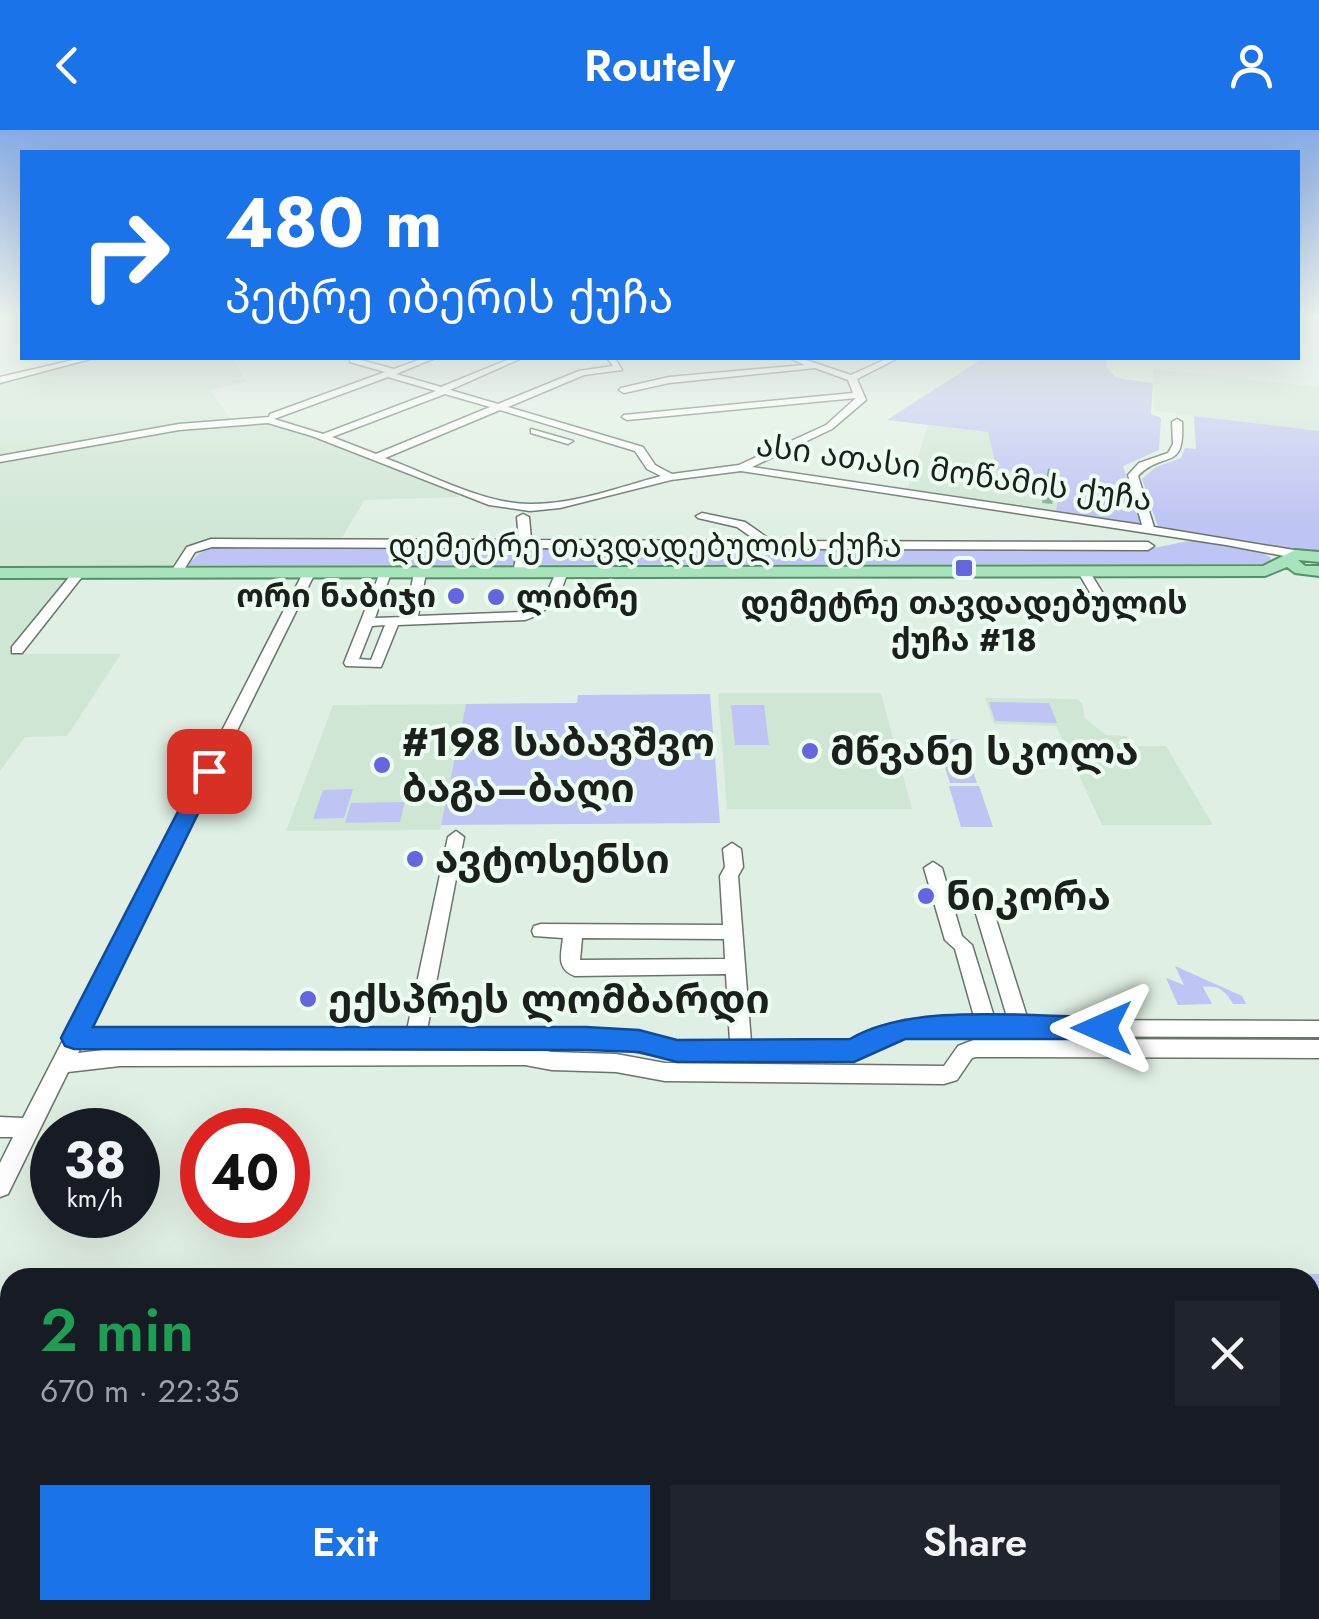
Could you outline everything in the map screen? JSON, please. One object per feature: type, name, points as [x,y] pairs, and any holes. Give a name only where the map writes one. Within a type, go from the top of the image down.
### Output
[{"type":"main road","name":"დემეტრე თავდადებულის ქუჩა","points":[[0,573],[990,573],[1265,571],[1305,567]]},
{"type":"street","points":[[273,416],[354,385]]},
{"type":"street","points":[[430,385],[638,449],[651,467],[671,477]]},
{"type":"street","points":[[324,438],[454,385]]},
{"type":"street","points":[[378,458],[550,385]]},
{"type":"street","points":[[624,390],[644,385]]},
{"type":"street","points":[[741,468],[829,427],[861,400],[855,385]]},
{"type":"street","points":[[627,417],[859,394]]},
{"type":"street","name":"ასი ათასი მოწამის ქუჩა","points":[[0,459],[180,427],[244,420],[285,423],[512,507],[560,505],[671,477],[741,468],[1261,548],[1305,567]]},
{"type":"street","points":[[521,437],[551,422]]},
{"type":"street","points":[[1149,529],[1132,475],[1143,466],[1172,456],[1178,444],[1177,422]]},
{"type":"street","points":[[534,430],[568,441]]},
{"type":"street","points":[[702,516],[741,524],[768,544]]},
{"type":"street","points":[[519,574],[523,517]]},
{"type":"street","name":"დემეტრე თავდადებულის ქუჩა","points":[[176,573],[191,550],[211,543],[1148,546]]},
{"type":"street","points":[[977,545],[990,573]]},
{"type":"street","points":[[1084,572],[1106,610]]},
{"type":"street","points":[[17,650],[79,573]]},
{"type":"street","points":[[0,1186],[308,573]]},
{"type":"street","points":[[385,573],[351,661],[358,666],[377,663],[393,622]]},
{"type":"street","points":[[410,621],[420,573]]},
{"type":"street","points":[[367,622],[532,614],[557,591],[561,574]]},
{"type":"street","points":[[415,1038],[456,837]]},
{"type":"street","points":[[732,849],[734,867],[729,876],[741,1051]]},
{"type":"street","points":[[61,1064],[120,1056],[380,1047],[415,1038],[526,1047],[552,1061],[616,1063],[665,1072],[944,1074],[957,1066],[978,1034],[963,945],[954,940],[933,868]]},
{"type":"street","points":[[979,894],[1020,1028]]},
{"type":"street","points":[[541,931],[734,932]]},
{"type":"street","points":[[573,931],[570,965],[574,968],[735,966]]},
{"type":"street","points":[[74,1038],[380,1047],[526,1047],[556,1038],[628,1040],[677,1051],[854,1050],[879,1035],[905,1028],[948,1028],[978,1034],[1319,1049]]},
{"type":"street","points":[[948,1028],[957,1066]]},
{"type":"street","points":[[978,1034],[1020,1028],[1119,1038],[1319,1029]]},
{"type":"street","points":[[552,1061],[546,1056],[547,1044],[556,1038]]},
{"type":"street","points":[[616,1063],[627,1058],[628,1040]]},
{"type":"street","points":[[628,1040],[640,1067]]},
{"type":"street","points":[[0,1128],[29,1128]]},
{"type":"shaded area","points":[[0,385],[230,385],[210,390],[231,420],[0,458]]},
{"type":"shaded area","points":[[940,385],[1153,385],[1151,414],[1161,418],[1159,450],[1123,466],[1141,525],[1056,512],[1061,478],[997,470],[988,432],[887,420]]},
{"type":"shaded area","points":[[1153,385],[1319,387],[1319,431],[1154,411]]},
{"type":"shaded area","points":[[1194,416],[1319,431],[1319,553],[1158,527],[1142,479],[1156,467],[1181,458],[1185,448],[1196,449]]},
{"type":"shaded area","points":[[253,422],[280,424],[454,491],[459,497],[364,500],[326,565],[0,567],[0,461],[180,428]]},
{"type":"shaded area","points":[[928,425],[989,432],[997,470],[1061,478],[1056,512],[907,491]]},
{"type":"shaded area","points":[[1198,539],[1259,551],[1270,557],[1272,564],[187,565],[206,548],[1154,548]]},
{"type":"shaded area","points":[[0,577],[83,577],[22,654],[121,654],[67,736],[25,737],[0,771]]},
{"type":"shaded area","name":"მწვანე სკოლა","points":[[718,693],[881,693],[912,809],[727,809]]},
{"type":"shaded area","points":[[710,694],[720,823],[441,825],[466,704],[577,703],[578,695]]},
{"type":"shaded area","points":[[985,698],[1076,699],[1082,703],[1085,718],[1106,735],[1127,736],[1133,746],[1166,746],[1213,825],[1102,825],[1056,726],[994,724]]},
{"type":"shaded area","points":[[989,702],[1049,703],[1057,723],[995,721]]},
{"type":"shaded area","name":"#198 საბავშვო ბაგა–ბაღი","points":[[466,704],[440,830],[286,831],[333,705]]},
{"type":"shaded area","points":[[731,705],[764,705],[769,745],[735,745]]},
{"type":"shaded area","points":[[962,739],[977,783],[950,783],[936,740]]},
{"type":"shaded area","points":[[949,786],[979,786],[993,827],[961,827]]},
{"type":"shaded area","points":[[353,789],[344,818],[313,819],[323,790]]},
{"type":"shaded area","points":[[405,802],[400,822],[345,823],[351,803]]},
{"type":"shaded area","points":[[1175,966],[1242,996],[1246,1004],[1233,1004],[1221,990],[1203,987],[1212,1004],[1178,1005],[1166,978],[1184,985]]},
{"type":"building","points":[[1049,470],[1058,472],[1056,490],[1046,488]]},
{"type":"place","name":"დემეტრე თავდადებულის ქუჩა #18","points":[[964,568]]},
{"type":"place","name":"ორი ნაბიჯი","points":[[456,596]]},
{"type":"place","name":"ლიბრე","points":[[496,597]]},
{"type":"place","name":"მწვანე სკოლა","points":[[810,751]]},
{"type":"place","name":"#198 საბავშვო ბაგა–ბაღი","points":[[382,765]]},
{"type":"place","name":"ავტოსენსი","points":[[415,859]]},
{"type":"place","name":"ნიკორა","points":[[926,896]]},
{"type":"place","name":"ექსპრეს ლომბარდი","points":[[308,999]]},
{"type":"route","points":[[209,771],[74,1038],[586,1038],[639,1041],[677,1051],[854,1050],[879,1035],[905,1028],[1102,1028]]}]
